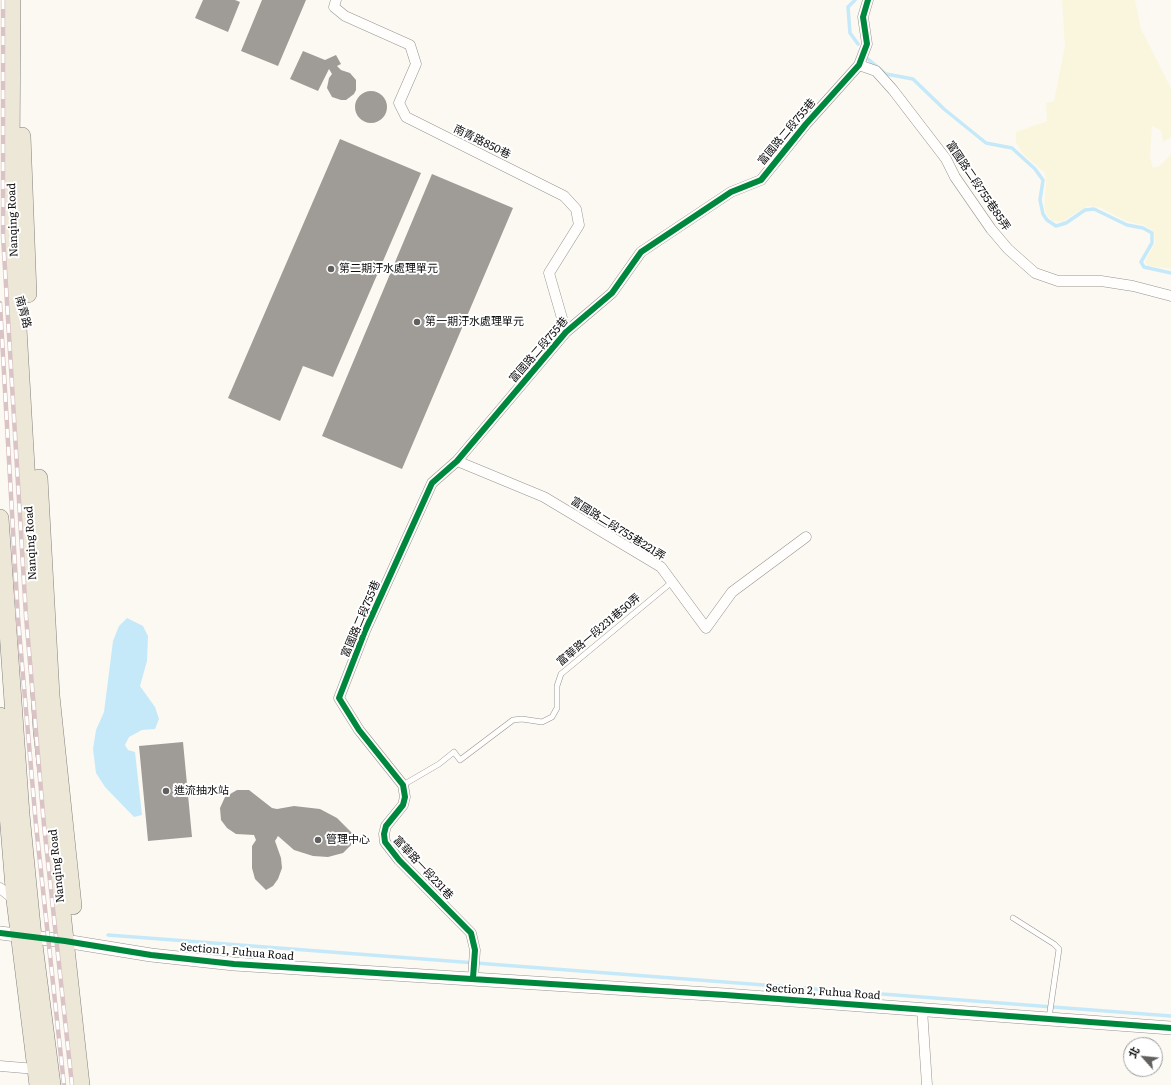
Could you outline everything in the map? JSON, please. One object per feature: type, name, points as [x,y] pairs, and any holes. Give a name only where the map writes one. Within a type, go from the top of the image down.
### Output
[{"type":"main road","name":"Nanqing Road","points":[[12,0],[11,161],[14,259],[17,288],[34,610],[42,731],[71,942],[81,1085]]},
{"type":"main road","points":[[22,0],[23,155],[30,336],[44,554],[51,696],[71,942],[93,1085]]},
{"type":"main road","name":"南青路","points":[[17,288],[30,336]]},
{"type":"main road","points":[[0,518],[21,815],[26,936],[37,1077]]},
{"type":"main road","points":[[34,610],[44,554]]},
{"type":"main road","points":[[0,716],[15,900],[26,936],[52,1085]]},
{"type":"street","name":"南青路850巷","points":[[336,0],[334,6],[346,16],[410,45],[416,64],[399,102],[406,117],[564,196],[576,209],[579,225],[549,273],[566,332]]},
{"type":"street","name":"富國路二段755巷","points":[[403,785],[359,730],[339,698],[365,630],[432,483],[457,461],[566,332],[612,293],[641,252],[731,192],[761,180],[806,124],[859,64],[867,44],[862,17],[868,0]]},
{"type":"street","name":"富國路二段755巷85弄","points":[[859,64],[876,71],[893,90],[946,159],[955,177],[991,230],[1008,249],[1035,272],[1058,281],[1101,281],[1133,286],[1171,296]]},
{"type":"street","name":"富國路二段755巷221弄","points":[[457,461],[544,497],[661,567],[706,628],[732,592],[806,536]]},
{"type":"street","name":"富華路一段231巷","points":[[403,785],[405,797],[402,805],[386,826],[384,842],[399,860],[471,933],[475,950],[474,973]]},
{"type":"street","points":[[0,888],[15,900]]},
{"type":"street","name":"Section 1, Fuhua Road","points":[[0,933],[71,942],[152,955],[234,964],[474,973]]},
{"type":"street","name":"Section 2, Fuhua Road","points":[[474,973],[1171,1028]]},
{"type":"street","points":[[922,1009],[927,1085]]},
{"type":"street","points":[[0,1066],[37,1077]]},
{"type":"lane","name":"富華路一段231巷50弄","points":[[403,785],[439,764],[454,752],[460,760],[512,720],[522,719],[542,722],[552,717],[557,708],[557,686],[561,674],[672,582]]},
{"type":"lane","points":[[1013,918],[1054,944],[1059,949],[1048,1019]]},
{"type":"shaded area","points":[[1062,0],[1135,0],[1141,29],[1171,88],[1171,137],[1163,142],[1161,130],[1152,126],[1150,157],[1153,168],[1160,166],[1171,154],[1171,269],[1148,266],[1145,261],[1155,243],[1154,232],[1144,225],[1126,221],[1101,208],[1089,206],[1072,215],[1063,222],[1053,221],[1048,217],[1044,207],[1046,183],[1045,173],[1024,155],[1016,143],[1016,132],[1047,121],[1046,103],[1054,101],[1065,46]]},
{"type":"water","points":[[127,618],[143,626],[148,636],[147,661],[140,686],[155,707],[159,719],[155,729],[142,730],[129,737],[125,745],[128,750],[135,752],[142,815],[134,817],[105,787],[96,773],[93,749],[96,730],[104,712],[113,641],[119,626]]},
{"type":"building","points":[[203,0],[235,0],[240,2],[228,32],[195,18]]},
{"type":"building","points":[[262,0],[306,0],[278,66],[241,51]]},
{"type":"building","points":[[303,51],[325,60],[336,55],[341,64],[337,66],[341,70],[350,73],[356,80],[356,90],[354,94],[346,100],[332,97],[327,88],[329,78],[332,74],[329,69],[318,91],[290,79]]},
{"type":"building","points":[[368,91],[374,91],[384,98],[387,107],[386,113],[380,120],[374,123],[368,123],[358,116],[355,110],[355,104],[362,94]]},
{"type":"building","name":"第二期汙水處理單元","points":[[340,139],[421,173],[333,377],[303,366],[280,421],[228,398]]},
{"type":"building","name":"第一期汙水處理單元","points":[[432,174],[513,208],[402,469],[322,436]]},
{"type":"building","name":"進流抽水站","points":[[183,742],[192,837],[148,841],[139,746]]},
{"type":"building","name":"管理中心","points":[[237,790],[249,790],[272,808],[277,809],[294,806],[320,809],[337,818],[353,834],[352,844],[343,853],[328,857],[313,856],[294,850],[278,836],[275,841],[281,858],[282,868],[278,879],[273,886],[266,890],[255,879],[252,868],[252,846],[256,840],[254,835],[236,834],[227,828],[221,820],[220,808],[225,797]]},
{"type":"waterway","points":[[855,0],[848,7],[850,33],[858,44]]},
{"type":"waterway","points":[[868,59],[886,74],[913,79],[944,109],[986,143],[1012,148],[1035,169],[1043,180],[1040,200],[1043,214],[1047,220],[1056,226],[1066,223],[1085,210],[1094,209],[1127,225],[1143,228],[1152,233],[1152,243],[1141,262],[1144,267],[1171,273]]},
{"type":"waterway","points":[[108,935],[1171,1016]]},
{"type":"railway","points":[[3,0],[3,236],[26,616],[44,825],[72,1085]]},
{"type":"railway","points":[[0,303],[18,618],[36,825],[64,1085]]},
{"type":"cycle path","points":[[473,978],[475,950],[471,933],[399,860],[385,842],[384,834],[386,826],[403,805],[405,797],[403,785],[359,730],[339,698],[365,631],[432,483],[457,461],[566,332],[612,293],[641,252],[731,192],[761,180],[806,124],[859,65],[867,44],[863,17],[868,0]]},
{"type":"cycle path","points":[[0,933],[65,941],[151,955],[234,964],[725,995],[1171,1028]]},
{"type":"place","name":"第二期汙水處理單元","points":[[331,269]]},
{"type":"place","name":"第一期汙水處理單元","points":[[417,322]]},
{"type":"place","name":"進流抽水站","points":[[166,791]]},
{"type":"place","name":"管理中心","points":[[318,840]]}]
